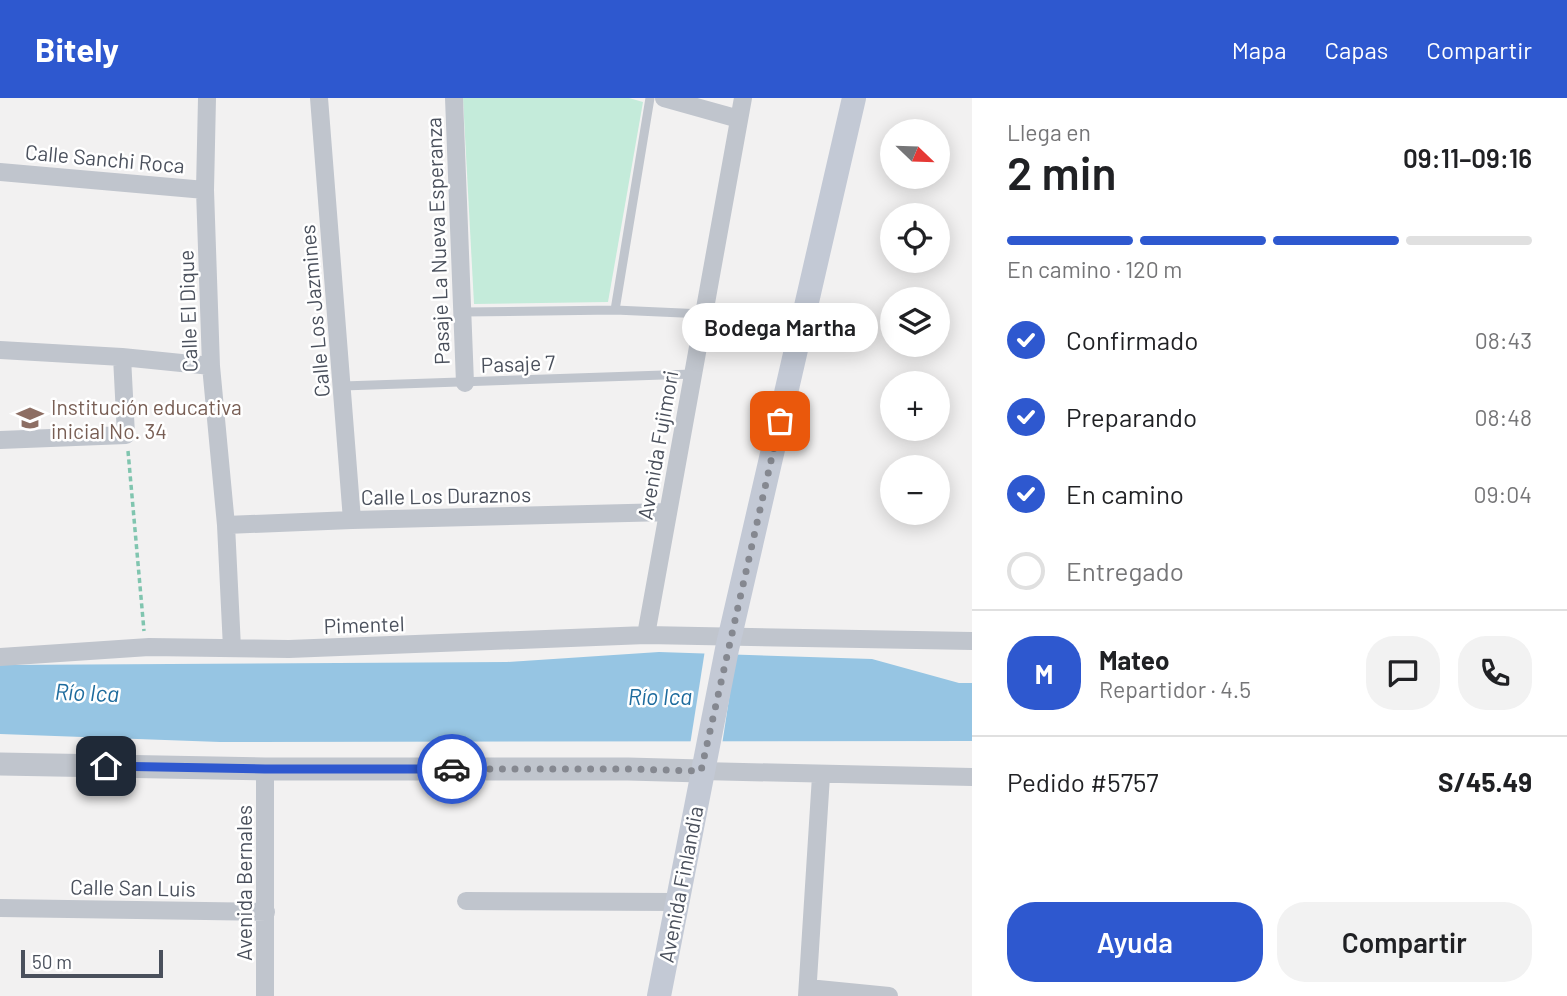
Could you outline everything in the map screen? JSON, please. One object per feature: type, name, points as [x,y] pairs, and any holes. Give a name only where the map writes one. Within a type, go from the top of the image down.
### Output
[{"type":"main road","name":"Avenida Finlandia","points":[[659,996],[703,762],[853,98]]},
{"type":"street","name":"Calle El Dique","points":[[207,98],[205,190],[211,366],[226,525],[233,648]]},
{"type":"street","name":"Calle Los Jazmines","points":[[319,98],[352,520]]},
{"type":"street","name":"Pasaje La Nueva Esperanza","points":[[454,98],[465,383]]},
{"type":"street","points":[[664,98],[739,119]]},
{"type":"street","name":"Avenida Fujimori","points":[[646,635],[743,98]]},
{"type":"street","name":"Calle Sanchi Roca","points":[[0,172],[205,190]]},
{"type":"street","points":[[0,350],[122,357],[211,366]]},
{"type":"street","points":[[0,440],[126,435],[122,357]]},
{"type":"street","name":"Calle Los Duraznos","points":[[226,525],[668,512]]},
{"type":"street","name":"Pimentel","points":[[0,657],[145,648],[289,649],[646,635],[729,643],[972,641]]},
{"type":"street","points":[[0,764],[265,769],[628,769],[703,762],[821,776],[972,778]]},
{"type":"street","name":"Avenida Bernales","points":[[265,769],[265,996]]},
{"type":"street","points":[[821,776],[807,992],[889,996]]},
{"type":"street","points":[[466,901],[676,902]]},
{"type":"street","name":"Calle San Luis","points":[[0,908],[266,912]]},
{"type":"lane","points":[[615,310],[650,98]]},
{"type":"lane","points":[[463,312],[615,310],[704,314]]},
{"type":"lane","name":"Pasaje 7","points":[[343,386],[693,374]]},
{"type":"path","points":[[126,435],[145,648]]},
{"type":"green space","points":[[463,98],[629,98],[643,102],[608,302],[474,304]]},
{"type":"water","name":"Río Ica","points":[[659,652],[872,659],[959,683],[972,683],[972,741],[220,742],[0,734],[0,665],[507,662]]},
{"type":"pier","points":[[705,650],[736,653],[722,745],[690,745]]},
{"type":"way so far","points":[[452,769],[701,771],[780,421]]},
{"type":"place","name":"Institución educativa inicial No. 34","points":[[30,418]]},
{"type":"place","name":"Bodega Martha","points":[[780,421]]},
{"type":"route","points":[[106,766],[452,769]]}]
